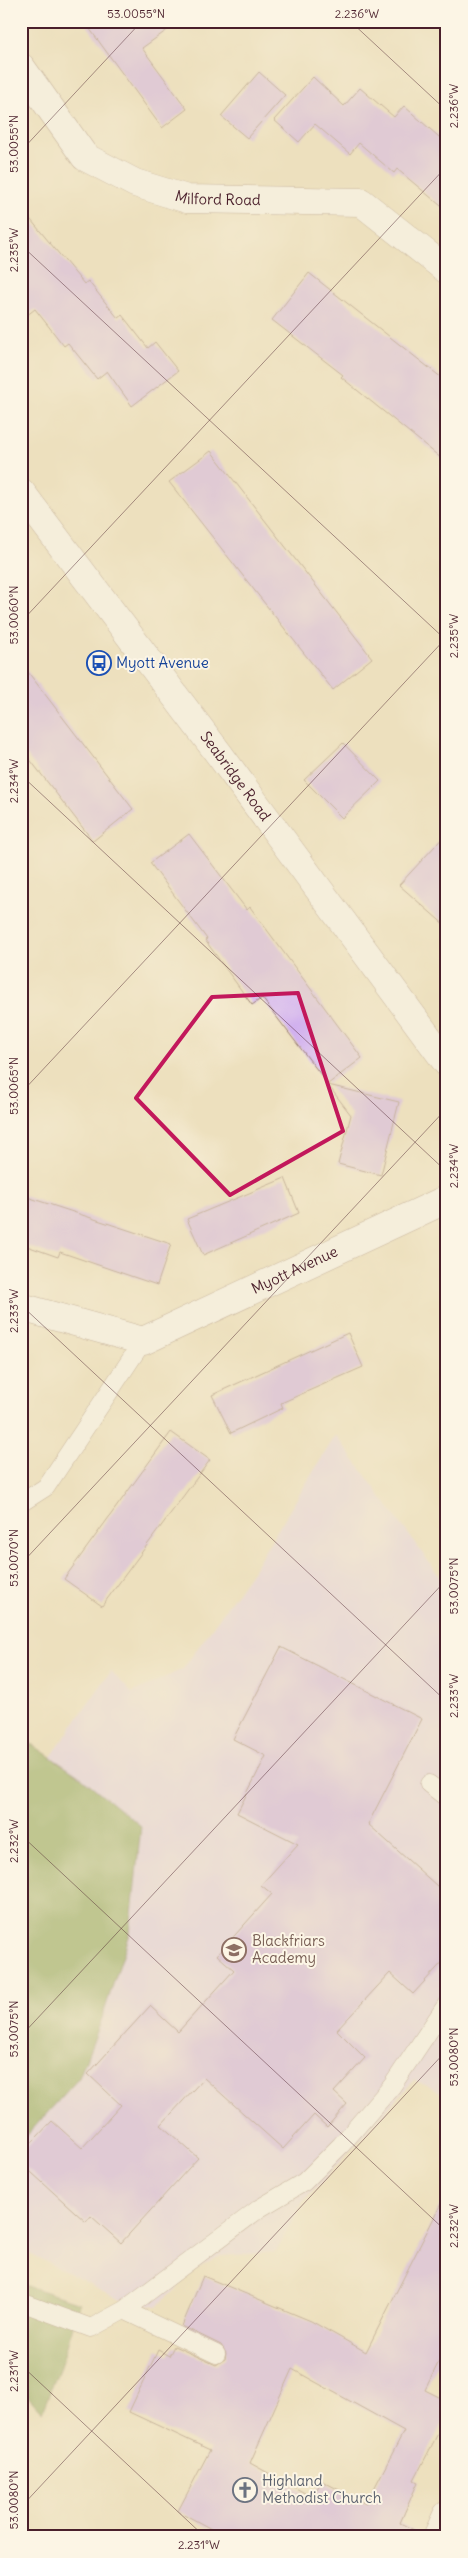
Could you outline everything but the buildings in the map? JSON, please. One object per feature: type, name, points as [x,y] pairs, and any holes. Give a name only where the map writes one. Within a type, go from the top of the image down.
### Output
[{"type":"street","name":"Milford Road","points":[[21,67],[85,157],[135,182],[187,198],[361,202],[447,270]]},
{"type":"street","name":"Seabridge Road","points":[[21,492],[219,754],[447,1063]]},
{"type":"street","name":"Myott Avenue","points":[[143,1341],[447,1199]]},
{"type":"street","points":[[21,1307],[143,1341]]},
{"type":"street","points":[[437,2537],[447,2515]]},
{"type":"lane","points":[[21,1502],[46,1487],[143,1341]]},
{"type":"lane","points":[[429,1784],[447,1798]]},
{"type":"lane","points":[[21,2302],[91,2328],[124,2310],[260,2208],[304,2182],[341,2145],[392,2086],[447,2004]]},
{"type":"lane","points":[[124,2310],[216,2354]]},
{"type":"highlighted area","points":[[298,993],[343,1131],[230,1195],[136,1098],[212,997]]},
{"type":"shaded area","name":"Blackfriars Academy","points":[[336,1435],[447,1587],[447,2095],[414,2080],[303,2202],[276,2252],[220,2256],[196,2269],[157,2307],[121,2300],[21,2249],[21,1820],[51,1757],[111,1671],[132,1693],[183,1669],[253,1570]]},
{"type":"green space","points":[[21,1737],[82,1778],[141,1826],[130,1934],[100,2024],[79,2078],[21,2142]]},
{"type":"green space","points":[[21,2284],[80,2303],[63,2359],[42,2412],[21,2389]]},
{"type":"place","name":"Myott Avenue","points":[[99,663]]},
{"type":"place","name":"Blackfriars Academy","points":[[234,1950]]},
{"type":"place","name":"Highland Methodist Church","points":[[245,2490]]}]
